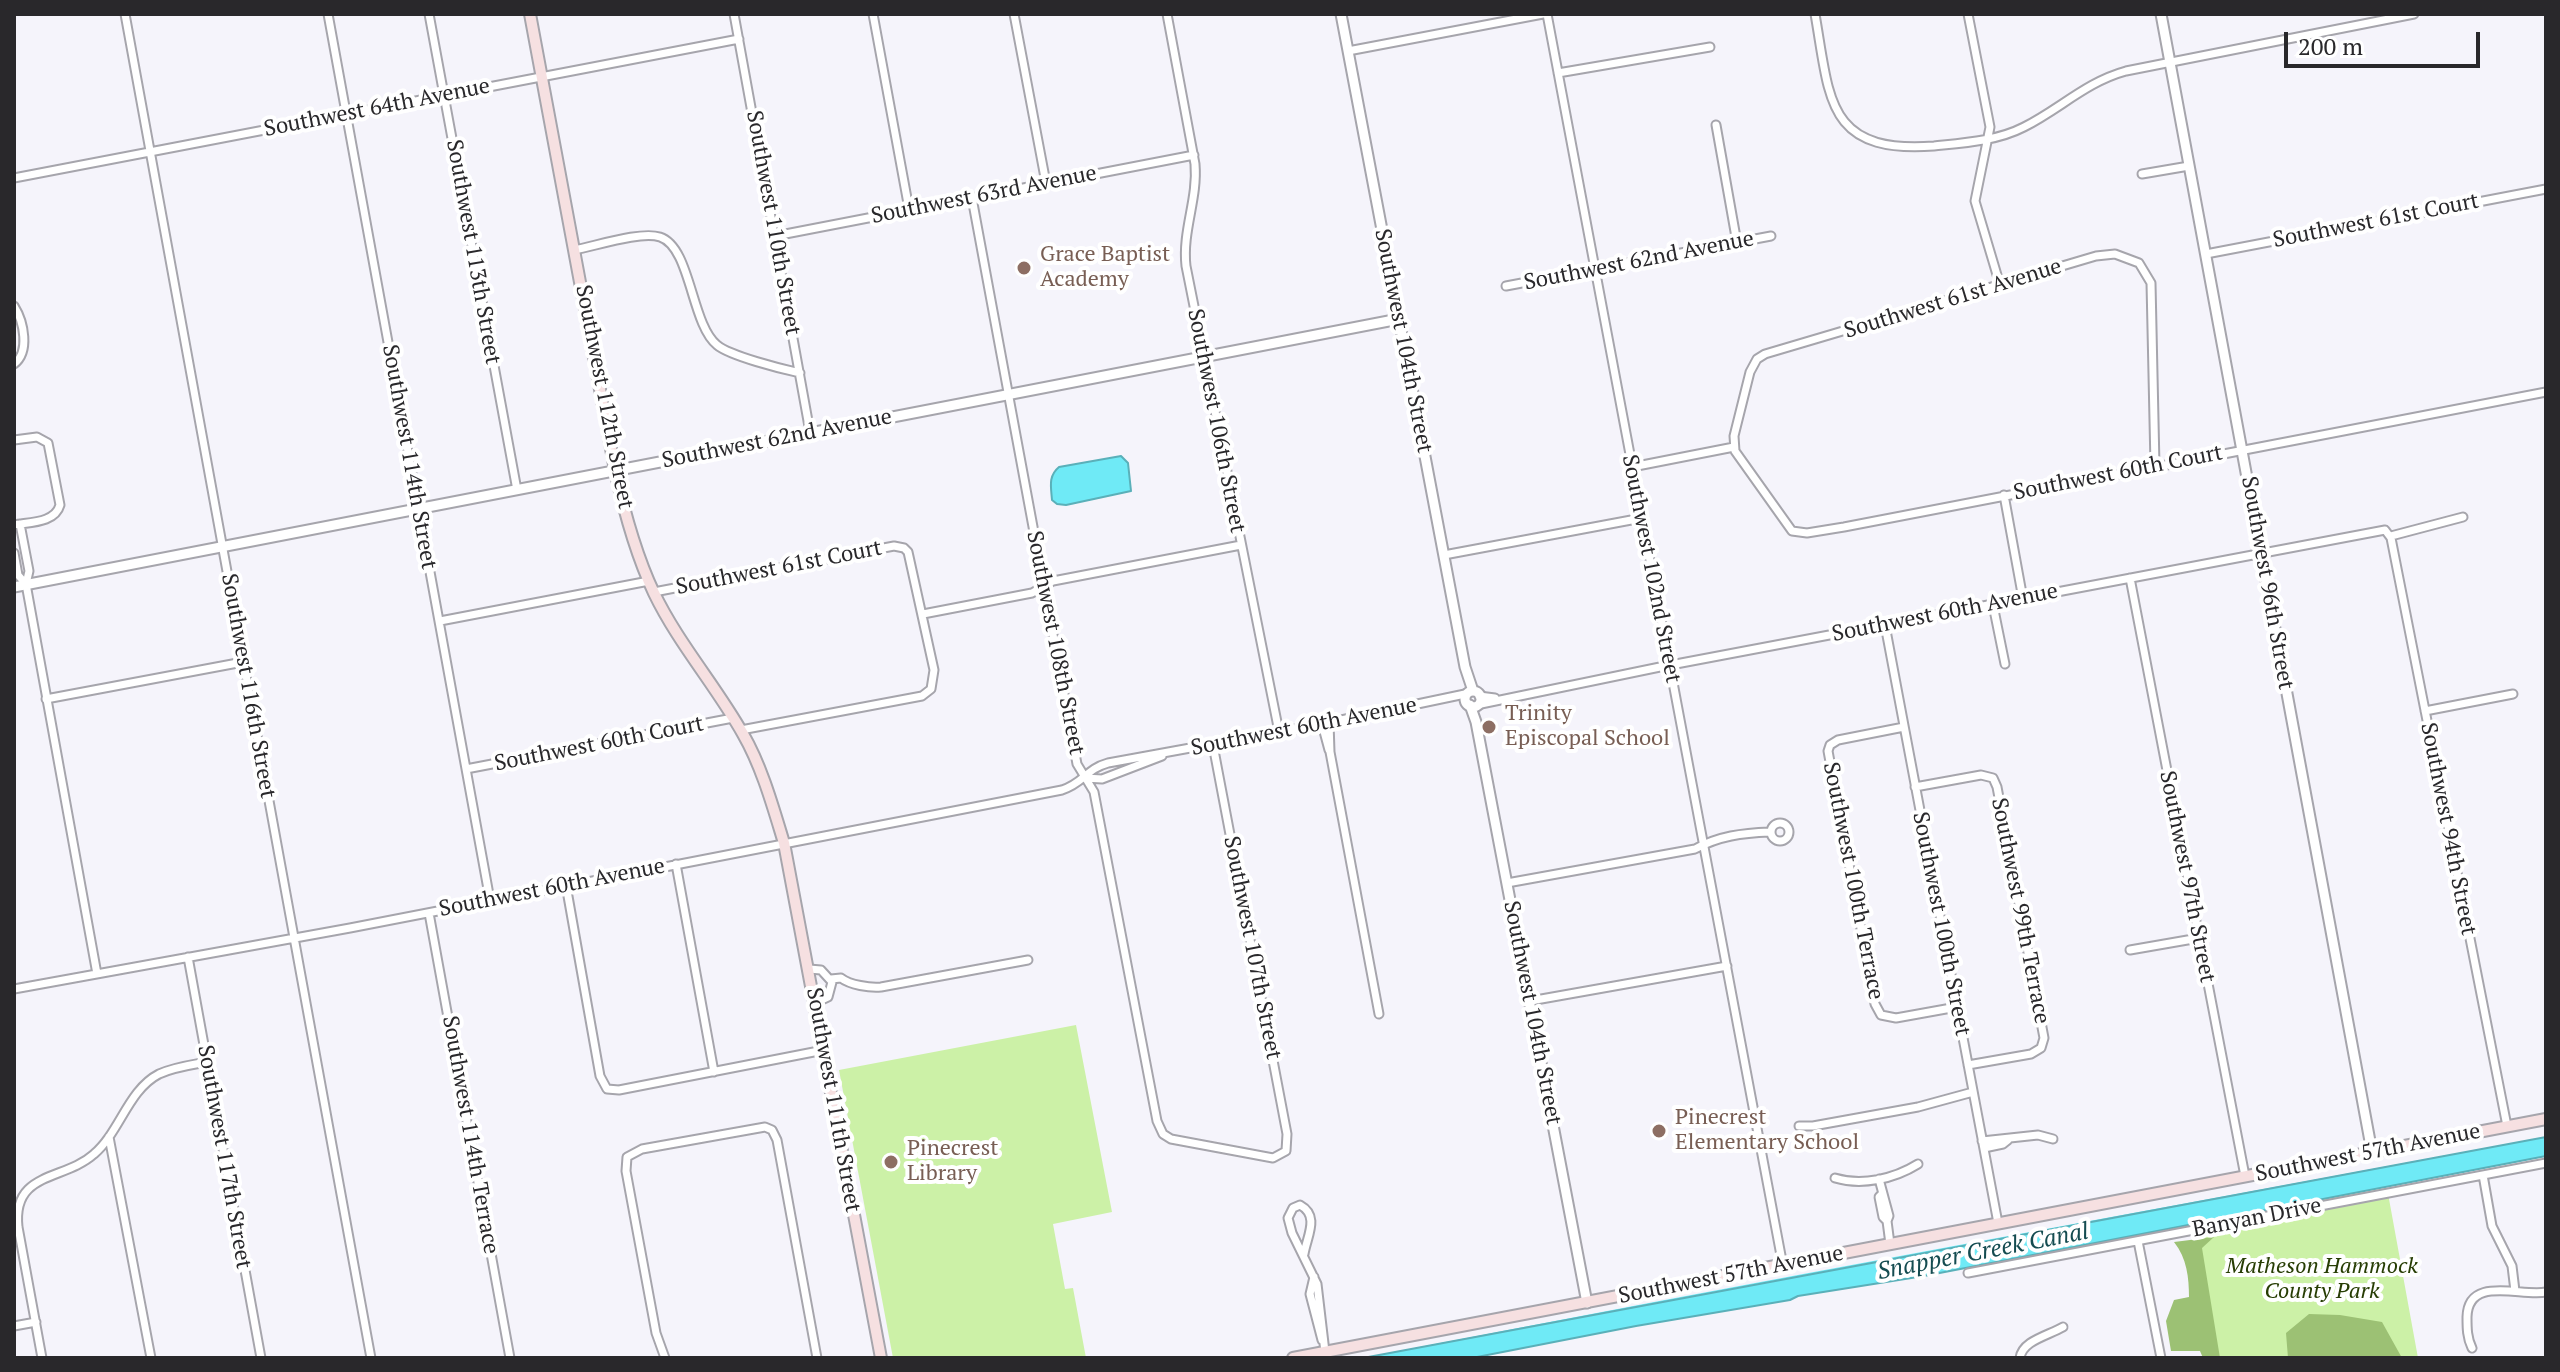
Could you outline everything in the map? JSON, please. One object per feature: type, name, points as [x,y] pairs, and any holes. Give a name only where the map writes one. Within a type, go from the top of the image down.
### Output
[{"type":"main road","name":"Southwest 112th Street","points":[[530,14],[615,470],[649,581],[741,730],[763,779],[784,843]]},
{"type":"main road","name":"Southwest 111th Street","points":[[784,843],[881,1358]]},
{"type":"main road","name":"Southwest 57th Avenue","points":[[1293,1358],[1324,1347],[1587,1303],[2546,1119]]},
{"type":"street","name":"Southwest 116th Street","points":[[125,14],[371,1358]]},
{"type":"street","name":"Southwest 114th Street","points":[[328,14],[490,900]]},
{"type":"street","name":"Southwest 113th Street","points":[[429,14],[517,490]]},
{"type":"street","name":"Southwest 110th Street","points":[[734,14],[810,432]]},
{"type":"street","points":[[873,14],[909,209]]},
{"type":"street","points":[[1014,14],[1046,183]]},
{"type":"street","name":"Southwest 106th Street","points":[[1167,14],[1196,178],[1184,253],[1279,732]]},
{"type":"street","name":"Southwest 104th Street","points":[[1341,14],[1587,1303]]},
{"type":"street","points":[[1348,51],[1545,14]]},
{"type":"street","name":"Southwest 102nd Street","points":[[1545,14],[1783,1266]]},
{"type":"street","points":[[1815,14],[1828,88],[1844,122],[1863,138],[1897,147],[1940,145],[2013,133],[2095,81],[2126,71],[2414,14]]},
{"type":"street","points":[[1968,14],[1990,127],[1975,201],[2000,285]]},
{"type":"street","name":"Southwest 96th Street","points":[[2161,14],[2372,1152]]},
{"type":"street","name":"Southwest 64th Avenue","points":[[14,178],[739,39]]},
{"type":"street","points":[[1558,73],[1710,47]]},
{"type":"street","points":[[1716,125],[1737,243]]},
{"type":"street","name":"Southwest 63rd Avenue","points":[[775,236],[1194,155]]},
{"type":"street","points":[[2142,174],[2189,166]]},
{"type":"street","name":"Southwest 61st Court","points":[[2206,254],[2546,189]]},
{"type":"street","name":"Southwest 108th Street","points":[[972,198],[1077,764],[1094,792],[1160,1131]]},
{"type":"street","points":[[574,250],[643,236],[664,239],[675,250],[704,326],[715,344],[800,373]]},
{"type":"street","name":"Southwest 62nd Avenue","points":[[1506,286],[1771,236]]},
{"type":"street","name":"Southwest 61st Avenue","points":[[1734,447],[1750,372],[1760,357],[2104,255],[2127,257],[2143,267],[2149,277],[2152,290],[2155,466]]},
{"type":"street","points":[[14,306],[20,318],[24,346],[22,356],[14,364]]},
{"type":"street","name":"Southwest 62nd Avenue","points":[[14,587],[1399,319]]},
{"type":"street","name":"Southwest 60th Court","points":[[1734,447],[1780,517],[1796,533],[1817,532],[2546,392]]},
{"type":"street","points":[[14,440],[33,437],[45,440],[51,450],[60,501],[58,512],[49,518],[17,524],[29,571],[26,584],[97,974]]},
{"type":"street","points":[[1632,467],[1734,447]]},
{"type":"street","points":[[2004,495],[2023,599]]},
{"type":"street","name":"Southwest 60th Avenue","points":[[14,989],[429,913],[1062,790],[1079,785],[1090,770],[1100,765],[1443,700],[1501,698],[2381,529],[2389,534],[2463,517]]},
{"type":"street","points":[[1444,555],[1642,518]]},
{"type":"street","name":"Southwest 94th Street","points":[[2389,534],[2507,1126]]},
{"type":"street","points":[[741,730],[922,696],[931,689],[934,677],[923,614],[1032,593],[1053,581],[1241,545]]},
{"type":"street","name":"Southwest 61st Court","points":[[654,592],[890,547],[904,548],[912,559],[923,614]]},
{"type":"street","points":[[14,553],[18,575],[26,584]]},
{"type":"street","name":"Southwest 97th Street","points":[[2130,578],[2245,1176]]},
{"type":"street","name":"Southwest 61st Court","points":[[440,621],[649,581]]},
{"type":"street","points":[[1993,605],[2005,664]]},
{"type":"street","name":"Southwest 100th Street","points":[[1885,625],[1998,1223]]},
{"type":"street","points":[[46,699],[243,662]]},
{"type":"street","points":[[2425,711],[2513,694]]},
{"type":"street","name":"Southwest 60th Court","points":[[466,769],[733,718]]},
{"type":"street","points":[[1325,723],[1379,1014]]},
{"type":"street","name":"Southwest 100th Terrace","points":[[1904,727],[1838,740],[1830,745],[1829,759],[1875,1004],[1881,1015],[1896,1018],[1957,1007]]},
{"type":"street","name":"Southwest 107th Street","points":[[1160,1131],[1171,1139],[1269,1158],[1286,1151],[1287,1134],[1213,745]]},
{"type":"street","name":"Southwest 60th Avenue","points":[[1085,778],[1102,779],[1164,754]]},
{"type":"street","name":"Southwest 99th Terrace","points":[[1915,787],[1978,775],[1990,776],[1997,787],[2044,1035],[2041,1048],[2031,1054],[1968,1065]]},
{"type":"street","points":[[1507,883],[1695,849],[1727,836],[1770,832]]},
{"type":"street","points":[[676,864],[714,1072]]},
{"type":"street","points":[[566,885],[600,1076],[607,1089],[619,1090],[824,1050]]},
{"type":"street","name":"Southwest 114th Terrace","points":[[429,913],[510,1358]]},
{"type":"street","points":[[2130,950],[2199,938]]},
{"type":"street","name":"Southwest 117th Street","points":[[188,957],[261,1358]]},
{"type":"street","points":[[809,969],[821,970],[832,983],[881,987],[1028,960]]},
{"type":"street","points":[[1530,1001],[1727,966]]},
{"type":"street","points":[[815,1003],[825,1000],[832,983]]},
{"type":"street","points":[[42,1358],[17,1219],[19,1203],[31,1186],[41,1179],[81,1164],[98,1151],[148,1082],[163,1072],[207,1062]]},
{"type":"street","points":[[1799,1126],[1822,1125],[1973,1095]]},
{"type":"street","points":[[665,1358],[658,1343],[651,1306],[625,1166],[627,1157],[642,1149],[769,1128],[777,1140],[817,1358]]},
{"type":"street","points":[[1983,1145],[2038,1135],[2053,1139]]},
{"type":"street","points":[[109,1137],[151,1358]]},
{"type":"street","name":"Banyan Drive","points":[[1968,1273],[2546,1163]]},
{"type":"street","points":[[1835,1178],[1851,1183],[1879,1179],[1918,1164]]},
{"type":"street","points":[[2483,1175],[2492,1226],[2512,1266],[2515,1291]]},
{"type":"street","points":[[1879,1179],[1889,1216],[1890,1244]]},
{"type":"street","points":[[1304,1254],[1311,1220],[1300,1205],[1293,1208],[1288,1218],[1320,1295],[1324,1347]]},
{"type":"street","points":[[2138,1241],[2161,1358]]},
{"type":"street","points":[[2473,1358],[2468,1310],[2479,1295],[2491,1289],[2546,1292]]},
{"type":"street","points":[[14,1326],[36,1322]]},
{"type":"street","points":[[2020,1358],[2026,1345],[2063,1327]]},
{"type":"green space","points":[[1076,1025],[1112,1212],[1053,1224],[1065,1289],[1073,1288],[1086,1358],[893,1358],[839,1070]]},
{"type":"green space","name":"Matheson Hammock County Park","points":[[2387,1188],[2418,1358],[2214,1358],[2189,1224]]},
{"type":"green space","points":[[2214,1237],[2202,1248],[2220,1358],[2203,1358],[2200,1351],[2171,1351],[2166,1321],[2174,1300],[2189,1297],[2186,1268],[2174,1242]]},
{"type":"green space","points":[[2309,1314],[2382,1322],[2402,1358],[2288,1358],[2286,1333]]},
{"type":"water","points":[[1121,456],[1128,463],[1131,491],[1066,505],[1052,500],[1052,478],[1059,467]]},
{"type":"water","name":"Snapper Creek Canal","points":[[2546,1137],[2546,1156],[1924,1276],[1798,1296],[1790,1300],[1472,1358],[1363,1358],[1806,1273]]},
{"type":"place","name":"Grace Baptist Academy","points":[[1024,268]]},
{"type":"place","name":"Trinity Episcopal School","points":[[1489,727]]},
{"type":"place","name":"Pinecrest Elementary School","points":[[1659,1131]]},
{"type":"place","name":"Pinecrest Library","points":[[891,1162]]}]
